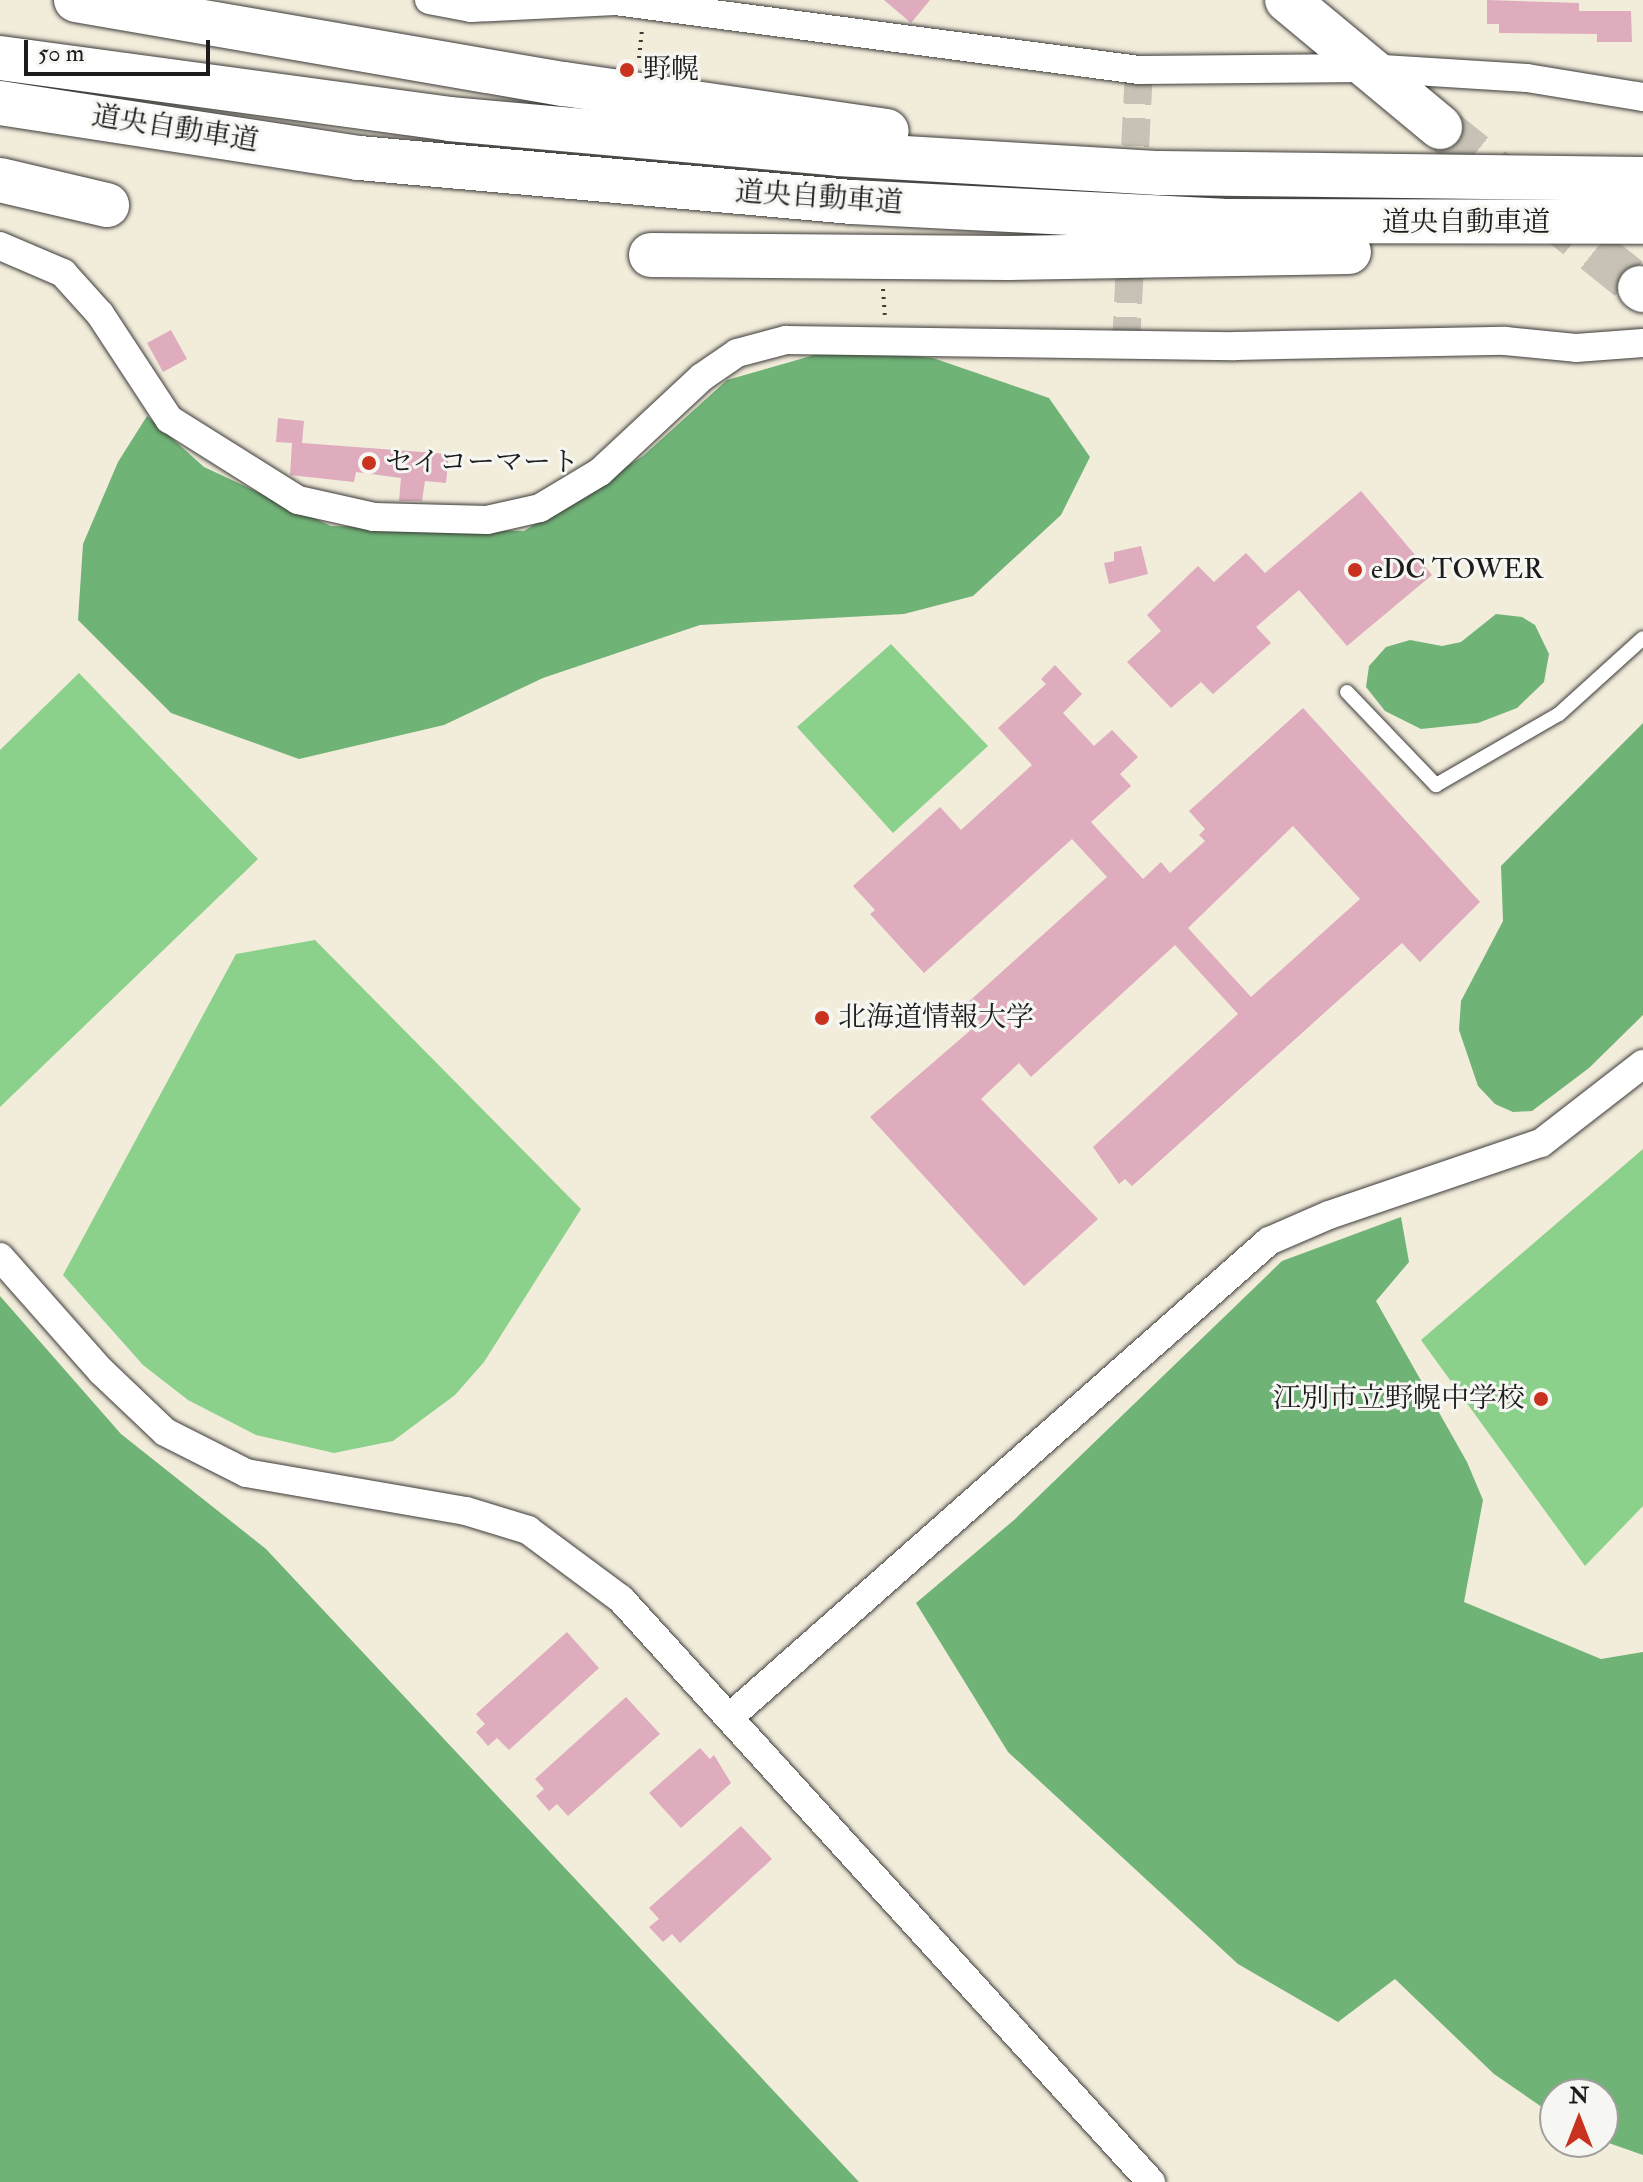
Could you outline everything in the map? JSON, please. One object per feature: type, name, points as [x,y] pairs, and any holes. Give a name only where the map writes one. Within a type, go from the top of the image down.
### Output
[{"type":"main road","points":[[76,0],[564,84],[1159,173]]},
{"type":"main road","points":[[1287,0],[1440,127]]},
{"type":"main road","name":"道央自動車道","points":[[0,58],[449,119],[838,154],[1159,173],[1643,179]]},
{"type":"main road","name":"道央自動車道","points":[[0,103],[359,158],[852,202],[1223,221],[1643,222]]},
{"type":"main road","points":[[0,180],[107,205]]},
{"type":"main road","points":[[651,255],[1008,258],[1389,251],[1643,236]]},
{"type":"street","points":[[429,0],[471,8],[615,1],[762,10],[1139,70],[1367,68],[1527,78],[1643,97]]},
{"type":"street","points":[[0,246],[63,273],[100,314],[169,419],[298,500],[374,517],[487,520],[540,508],[600,472],[702,377],[737,353],[786,340],[1235,346],[1505,341],[1576,348],[1643,343]]},
{"type":"street","points":[[731,1716],[1269,1241],[1329,1215],[1541,1143],[1643,1064]]},
{"type":"street","points":[[0,1257],[101,1371],[165,1432],[246,1473],[466,1511],[528,1530],[621,1599],[731,1716],[1151,2182]]},
{"type":"lane","points":[[1347,692],[1436,785],[1559,714],[1643,638]]},
{"type":"green space","points":[[832,350],[933,358],[1049,398],[1090,457],[1061,515],[973,596],[904,614],[700,625],[543,678],[444,725],[299,759],[171,713],[78,620],[83,544],[118,462],[147,416],[204,467],[331,526],[524,531],[643,456],[727,380]]},
{"type":"green space","points":[[1496,614],[1522,617],[1535,625],[1549,654],[1544,682],[1517,708],[1478,723],[1421,729],[1385,711],[1366,687],[1369,666],[1386,647],[1410,640],[1442,646],[1461,642]]},
{"type":"green space","points":[[891,644],[988,746],[893,833],[797,727]]},
{"type":"green space","points":[[79,673],[258,859],[0,1107],[0,750]]},
{"type":"green space","points":[[1643,723],[1643,1015],[1589,1068],[1532,1111],[1513,1112],[1495,1104],[1478,1086],[1459,1030],[1461,1001],[1503,921],[1501,866]]},
{"type":"green space","points":[[315,940],[581,1209],[484,1362],[455,1395],[393,1441],[334,1453],[256,1435],[188,1400],[143,1365],[63,1275],[236,954]]},
{"type":"green space","name":"江別市立野幌中学校","points":[[1643,1149],[1643,1506],[1585,1566],[1421,1340]]},
{"type":"green space","points":[[1401,1217],[1409,1262],[1376,1301],[1467,1462],[1483,1500],[1464,1602],[1601,1659],[1643,1652],[1643,2155],[1619,2147],[1619,2078],[1539,2078],[1539,2105],[1494,2074],[1395,1979],[1338,2022],[1238,1964],[1008,1752],[916,1603],[1014,1520],[1282,1261]]},
{"type":"green space","points":[[0,1296],[121,1434],[266,1549],[859,2182],[0,2182]]},
{"type":"building","points":[[884,0],[930,0],[911,23]]},
{"type":"building","points":[[1487,0],[1579,3],[1579,11],[1631,11],[1632,42],[1597,42],[1597,34],[1499,33],[1499,24],[1487,24]]},
{"type":"building","points":[[171,330],[187,359],[163,372],[147,343]]},
{"type":"building","name":"セイコーマート","points":[[278,418],[304,421],[302,443],[449,454],[446,483],[425,481],[422,501],[399,501],[401,478],[356,472],[354,482],[290,475],[292,443],[276,442]]},
{"type":"building","points":[[1361,491],[1432,575],[1347,646],[1299,590],[1256,627],[1271,643],[1213,694],[1201,682],[1171,708],[1127,662],[1161,631],[1147,615],[1198,566],[1214,582],[1246,553],[1265,573]]},
{"type":"building","points":[[1141,546],[1148,574],[1109,584],[1104,563],[1114,561],[1114,552]]},
{"type":"building","points":[[1055,665],[1082,694],[1063,713],[1094,746],[1112,730],[1138,757],[1120,774],[1131,786],[1091,822],[1143,879],[1161,862],[1170,873],[1205,841],[1199,835],[1205,829],[1189,811],[1303,708],[1480,902],[1420,962],[1402,943],[1132,1186],[1125,1179],[1119,1184],[1093,1147],[1238,1014],[1175,945],[1031,1077],[1019,1063],[981,1099],[1098,1219],[1024,1286],[870,1117],[980,1022],[965,1005],[1107,877],[1072,839],[924,973],[870,914],[875,910],[853,886],[940,807],[961,830],[1032,765],[998,728],[1046,684],[1041,679]],"holes":[[[1293,826],[1360,899],[1251,997],[1188,928]]]},
{"type":"building","points":[[567,1632],[599,1668],[509,1750],[497,1738],[488,1746],[476,1732],[485,1724],[476,1714]]},
{"type":"building","points":[[626,1697],[660,1734],[568,1816],[557,1804],[549,1811],[536,1796],[544,1789],[535,1779]]},
{"type":"building","points":[[700,1748],[710,1759],[714,1755],[731,1783],[681,1828],[649,1793]]},
{"type":"building","points":[[741,1826],[772,1859],[680,1943],[672,1934],[663,1942],[649,1927],[659,1919],[649,1908]]},
{"type":"tunnel","points":[[1133,188],[1139,70]]},
{"type":"tunnel","points":[[1440,127],[1640,288]]},
{"type":"tunnel","points":[[1126,345],[1131,242]]},
{"type":"place","name":"野幌","points":[[627,70]]},
{"type":"place","name":"セイコーマート","points":[[369,463]]},
{"type":"place","name":"eDC TOWER","points":[[1355,570]]},
{"type":"place","name":"北海道情報大学","points":[[822,1018]]},
{"type":"place","name":"江別市立野幌中学校","points":[[1541,1399]]}]
